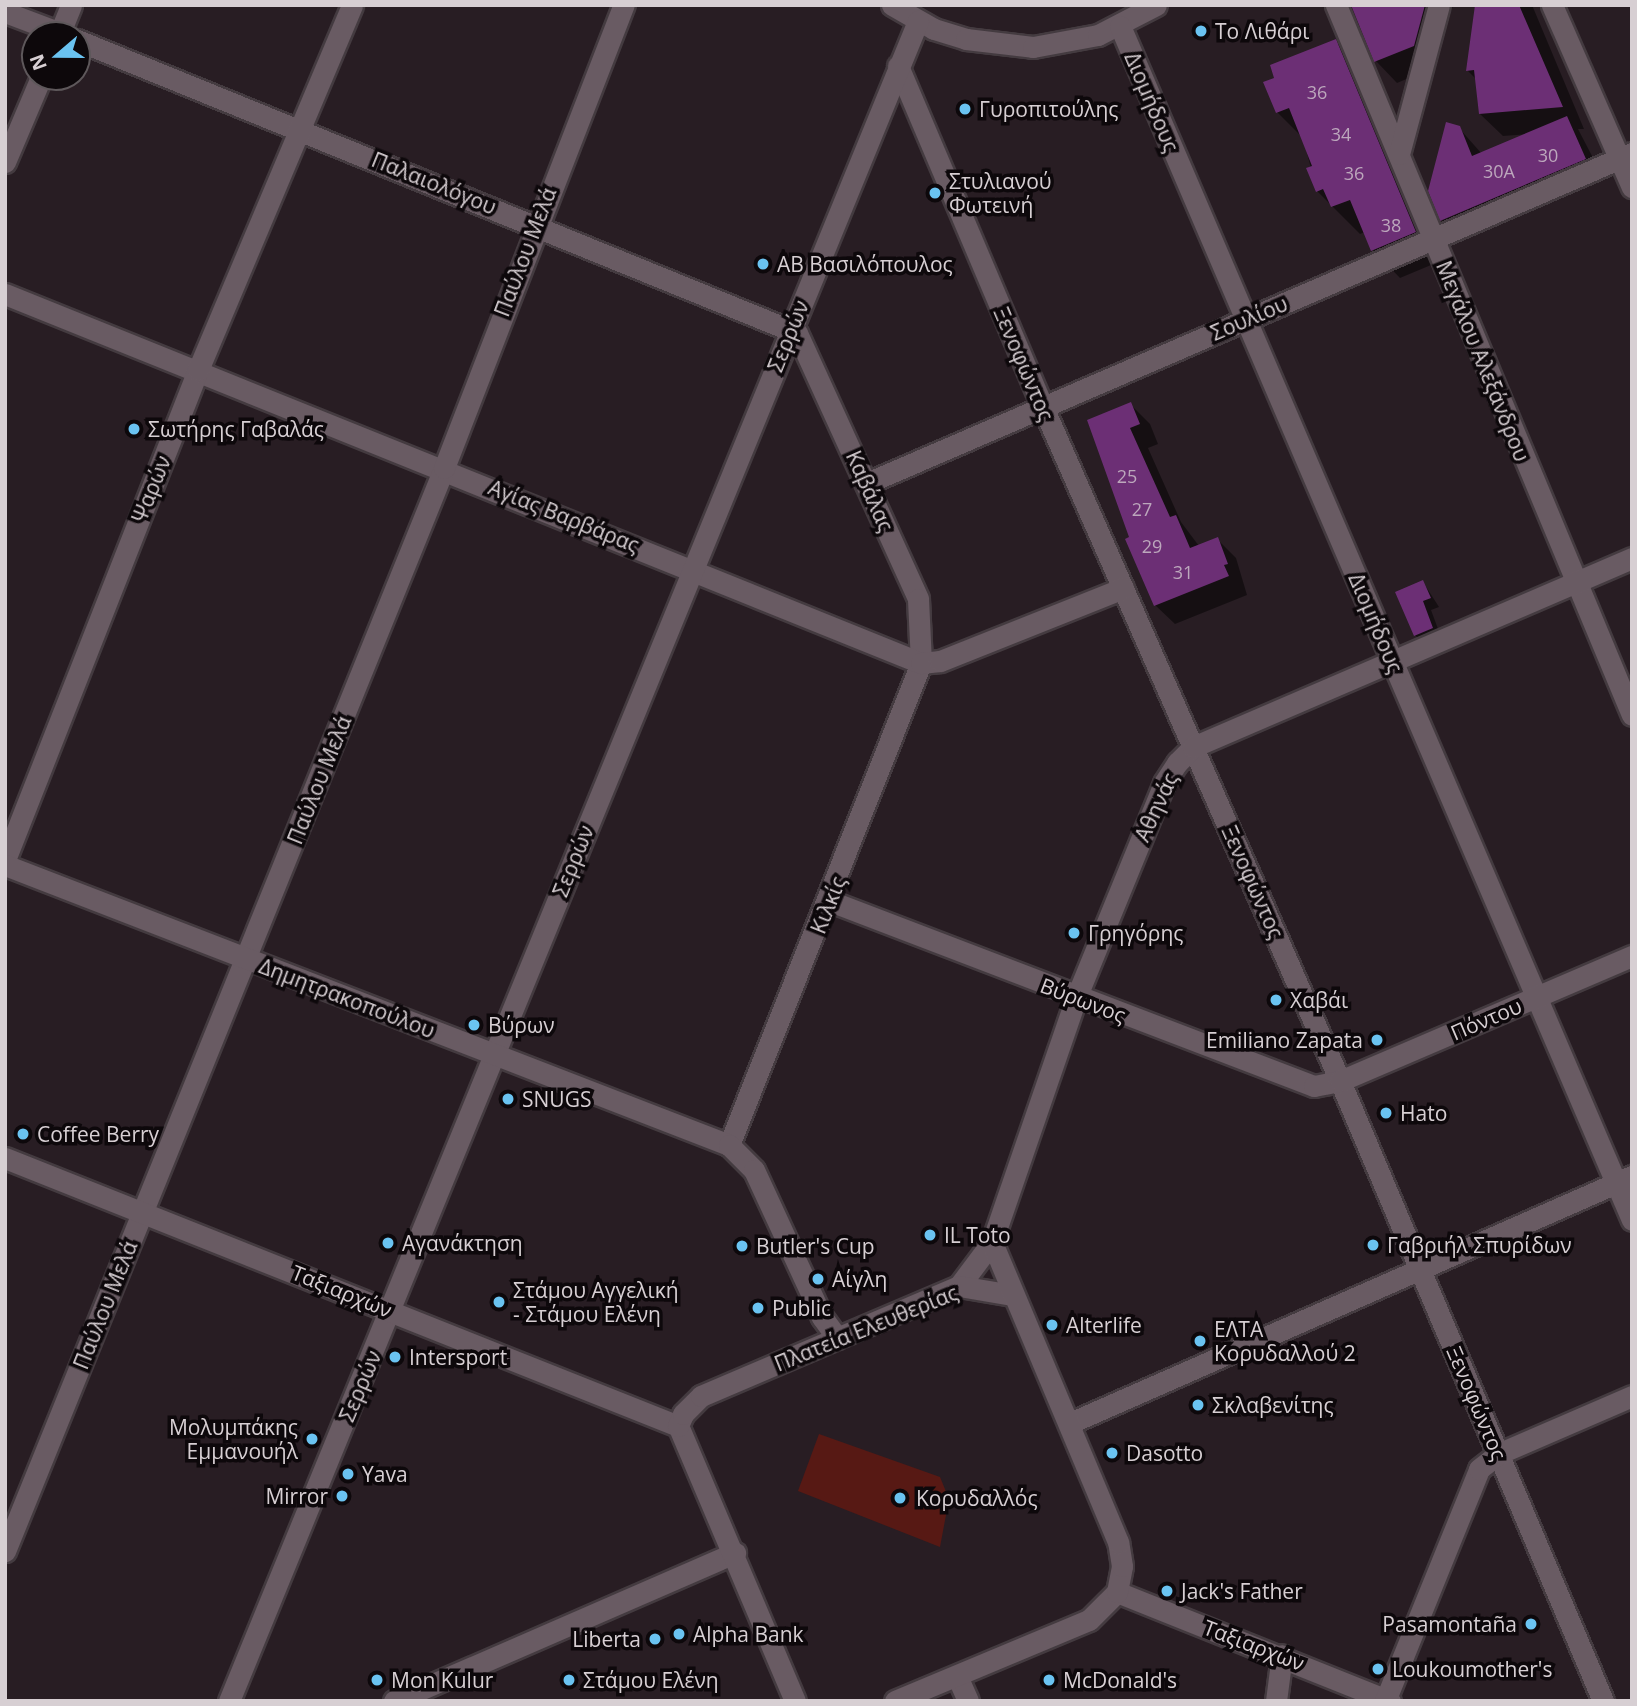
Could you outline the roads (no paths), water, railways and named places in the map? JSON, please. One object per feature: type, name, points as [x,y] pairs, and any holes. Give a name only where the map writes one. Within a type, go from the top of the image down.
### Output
[{"type":"street","name":"Ψαρών","points":[[5,860],[198,370],[352,5]]},
{"type":"street","name":"Παύλου Μελά","points":[[5,1551],[444,468],[535,224],[624,5]]},
{"type":"street","points":[[892,5],[918,21],[966,40],[1032,47],[1066,43],[1119,26],[1156,5]]},
{"type":"street","name":"Μεγάλου Αλεξάνδρου","points":[[1336,5],[1574,583],[1632,716]]},
{"type":"street","points":[[1399,154],[1439,5]]},
{"type":"street","points":[[1552,5],[1626,156],[1632,187]]},
{"type":"street","name":"Παλαιολόγου","points":[[5,12],[28,21]]},
{"type":"street","name":"Σερρών","points":[[229,1701],[918,21]]},
{"type":"street","name":"Διομήδους","points":[[1119,26],[1536,997],[1624,1180],[1632,1220]]},
{"type":"street","name":"Παλαιολόγου","points":[[91,46],[791,327]]},
{"type":"street","name":"Ξενοφώντος","points":[[898,66],[1043,407],[1340,1081],[1603,1701]]},
{"type":"street","points":[[5,162],[35,91]]},
{"type":"street","name":"Σουλίου","points":[[867,483],[1245,319],[1434,242],[1626,156]]},
{"type":"street","name":"Αγίας Βαρβάρας","points":[[5,294],[444,468],[921,663]]},
{"type":"street","name":"Καβάλας","points":[[791,327],[867,483],[918,599],[921,663]]},
{"type":"street","name":"Αθηνάς","points":[[959,1286],[992,1242],[1076,998],[1164,783],[1194,747],[1632,558]]},
{"type":"street","points":[[921,663],[940,661],[1123,588]]},
{"type":"street","name":"Κιλκίς","points":[[729,1145],[830,901],[921,663]]},
{"type":"street","name":"Δημητρακοπούλου","points":[[5,865],[729,1145]]},
{"type":"street","name":"Βύρωνος","points":[[830,901],[1076,998],[1314,1086],[1340,1081]]},
{"type":"street","name":"Πόντου","points":[[1340,1081],[1632,956]]},
{"type":"street","points":[[729,1145],[754,1170],[822,1317],[837,1338]]},
{"type":"street","name":"Ταξιαρχών","points":[[5,1158],[678,1426]]},
{"type":"street","points":[[1070,1423],[1624,1180]]},
{"type":"street","points":[[895,1701],[1089,1620],[1117,1592],[1122,1566],[1118,1542],[992,1242]]},
{"type":"street","name":"Πλατεία Ελευθερίας","points":[[678,1426],[683,1414],[701,1395],[959,1286],[1013,1295]]},
{"type":"street","points":[[1387,1700],[1479,1469],[1498,1454],[1632,1396]]},
{"type":"street","points":[[678,1426],[735,1553],[795,1701]]},
{"type":"street","points":[[394,1701],[735,1553]]},
{"type":"street","name":"Ταξιαρχών","points":[[1117,1592],[1282,1655],[1387,1700]]},
{"type":"street","points":[[1276,1701],[1282,1655]]},
{"type":"street","points":[[957,1676],[968,1701]]},
{"type":"place","name":"Το Λιθάρι","points":[[1201,31]]},
{"type":"place","name":"Γυροπιτούλης","points":[[965,109]]},
{"type":"place","name":"Στυλιανού Φωτεινή","points":[[935,193]]},
{"type":"place","name":"ΑΒ Βασιλόπουλος","points":[[763,264]]},
{"type":"place","name":"Σωτήρης Γαβαλάς","points":[[134,429]]},
{"type":"place","name":"Γρηγόρης","points":[[1074,933]]},
{"type":"place","name":"Χαβάι","points":[[1276,1000]]},
{"type":"place","name":"Βύρων","points":[[474,1025]]},
{"type":"place","name":"Emiliano Zapata","points":[[1377,1040]]},
{"type":"place","name":"SNUGS","points":[[508,1099]]},
{"type":"place","name":"Hato","points":[[1386,1113]]},
{"type":"place","name":"Coffee Berry","points":[[23,1134]]},
{"type":"place","name":"IL Toto","points":[[930,1235]]},
{"type":"place","name":"Αγανάκτηση","points":[[388,1243]]},
{"type":"place","name":"Γαβριήλ Σπυρίδων","points":[[1373,1245]]},
{"type":"place","name":"Butler's Cup","points":[[742,1246]]},
{"type":"place","name":"Αίγλη","points":[[818,1279]]},
{"type":"place","name":"Στάμου Αγγελική - Στάμου Ελένη","points":[[499,1302]]},
{"type":"place","name":"Public","points":[[758,1308]]},
{"type":"place","name":"Alterlife","points":[[1052,1325]]},
{"type":"place","name":"ΕΛΤΑ Κορυδαλλού 2","points":[[1200,1341]]},
{"type":"place","name":"Intersport","points":[[395,1357]]},
{"type":"place","name":"Σκλαβενίτης","points":[[1198,1405]]},
{"type":"place","name":"Μολυμπάκης Εμμανουήλ","points":[[312,1439]]},
{"type":"place","name":"Dasotto","points":[[1112,1453]]},
{"type":"place","name":"Yava","points":[[348,1474]]},
{"type":"place","name":"Mirror","points":[[342,1496]]},
{"type":"place","name":"Κορυδαλλός","points":[[900,1498]]},
{"type":"place","name":"Jack's Father","points":[[1167,1591]]},
{"type":"place","name":"Pasamontaña","points":[[1531,1624]]},
{"type":"place","name":"Alpha Bank","points":[[679,1634]]},
{"type":"place","name":"Liberta","points":[[655,1639]]},
{"type":"place","name":"Loukoumother's","points":[[1378,1669]]},
{"type":"place","name":"Mon Kulur","points":[[377,1680]]},
{"type":"place","name":"Στάμου Ελένη","points":[[569,1680]]},
{"type":"place","name":"McDonald's","points":[[1049,1680]]}]
